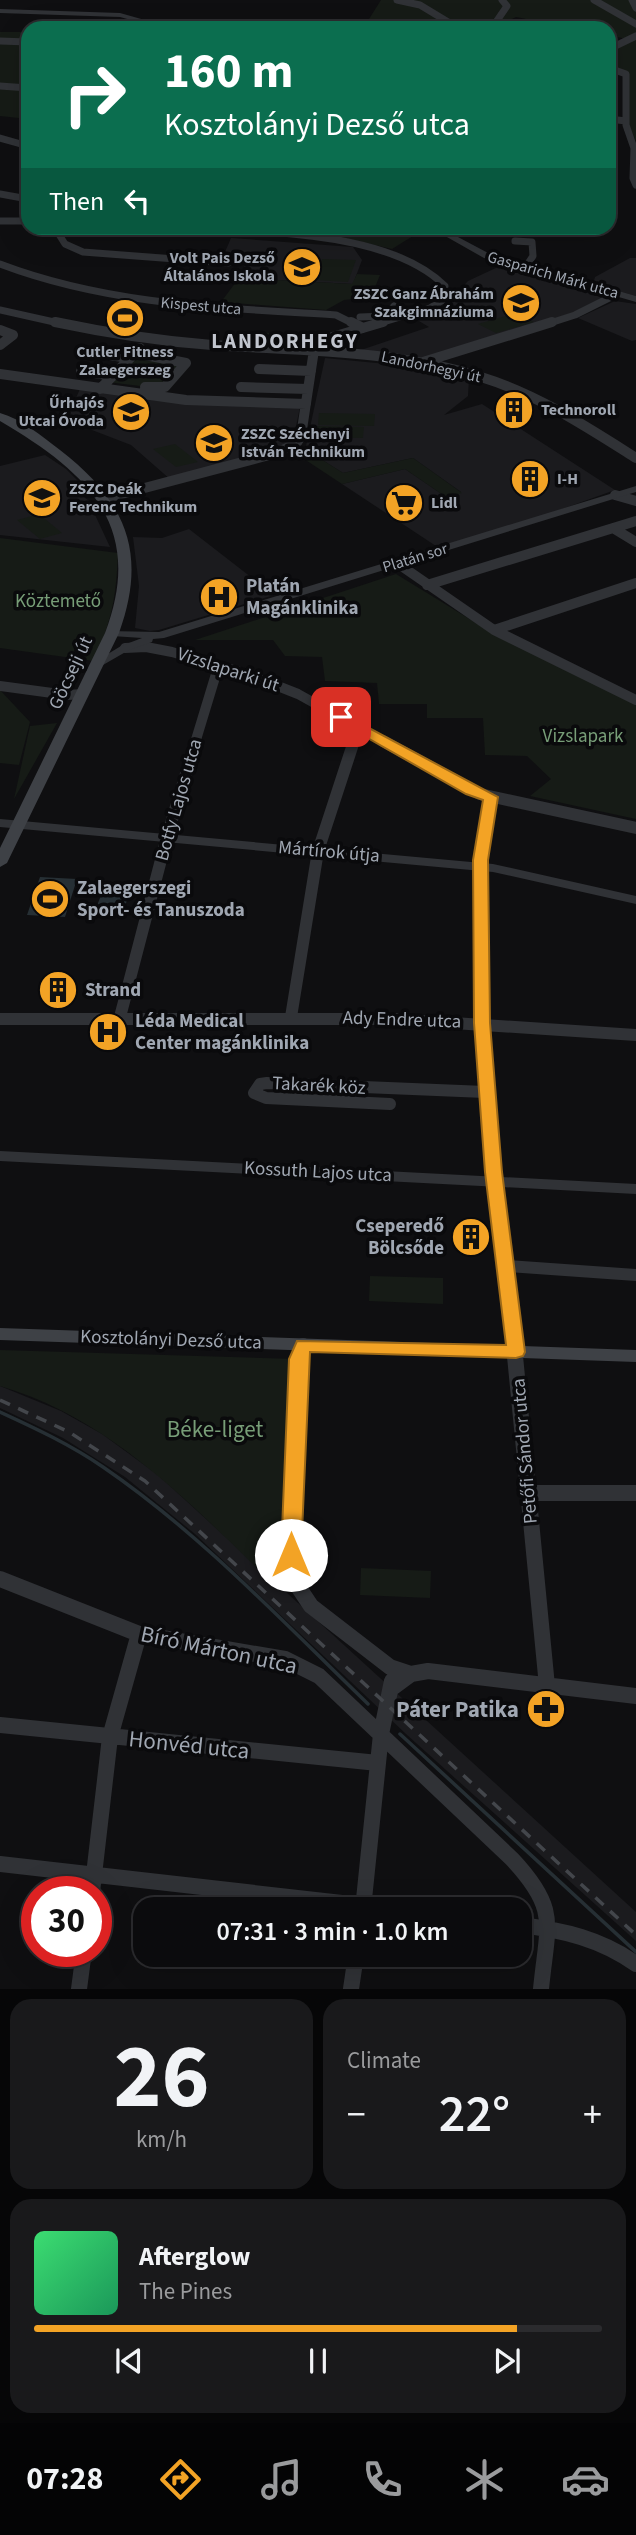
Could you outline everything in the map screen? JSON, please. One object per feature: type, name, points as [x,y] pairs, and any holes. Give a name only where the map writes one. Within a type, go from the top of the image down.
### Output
[{"type":"main road","name":"Göcseji út","points":[[0,416],[72,464],[103,499],[118,530],[126,559],[124,594],[112,633],[0,863]]},
{"type":"main road","name":"Kosztolányi Dezső utca","points":[[0,1334],[273,1344],[301,1352]]},
{"type":"main road","points":[[301,1352],[516,1352],[636,1356]]},
{"type":"street","points":[[397,0],[419,5],[446,21]]},
{"type":"street","points":[[497,21],[507,8],[502,0]]},
{"type":"street","points":[[594,0],[636,24]]},
{"type":"street","points":[[632,0],[636,8]]},
{"type":"street","points":[[0,11],[135,17],[147,21]]},
{"type":"street","points":[[616,46],[636,36]]},
{"type":"street","points":[[0,41],[21,42]]},
{"type":"street","points":[[616,70],[626,74],[626,121],[634,148],[633,178],[636,185]]},
{"type":"street","points":[[0,86],[21,88]]},
{"type":"street","points":[[616,120],[626,121]]},
{"type":"street","points":[[1,144],[21,145]]},
{"type":"street","points":[[0,194],[21,198]]},
{"type":"street","points":[[0,220],[21,221]]},
{"type":"street","points":[[59,235],[65,244],[83,253],[228,263]]},
{"type":"street","points":[[243,245],[246,235]]},
{"type":"street","points":[[103,499],[291,448],[301,436],[314,350],[321,342],[422,312],[438,304],[446,295],[445,286],[439,278],[383,250],[338,240],[273,235]]},
{"type":"street","name":"Gasparich Márk utca","points":[[447,235],[476,251],[525,268],[636,299]]},
{"type":"street","points":[[515,244],[532,242],[533,257],[525,268]]},
{"type":"street","points":[[383,250],[377,258],[397,262]]},
{"type":"street","name":"Kispest utca","points":[[0,264],[58,285],[100,294],[189,306],[332,314],[363,328]]},
{"type":"street","points":[[422,362],[575,315],[617,294]]},
{"type":"street","points":[[360,317],[386,316],[394,306]]},
{"type":"street","name":"Landorhegyi út","points":[[0,310],[85,329],[150,338],[212,345],[314,350],[422,362],[479,376],[533,397],[636,458]]},
{"type":"street","points":[[0,330],[13,335],[0,345]]},
{"type":"street","points":[[107,382],[150,338]]},
{"type":"street","points":[[96,354],[174,358],[186,363],[164,387],[139,390]]},
{"type":"street","points":[[259,369],[311,371]]},
{"type":"street","points":[[81,371],[107,382],[139,390],[220,402],[306,404]]},
{"type":"street","points":[[0,374],[107,382]]},
{"type":"street","points":[[241,387],[308,389]]},
{"type":"street","name":"Platán sor","points":[[112,633],[160,636],[615,495],[635,494]]},
{"type":"street","points":[[427,585],[636,520]]},
{"type":"street","points":[[613,528],[636,542]]},
{"type":"street","points":[[397,563],[494,629],[636,700]]},
{"type":"street","points":[[494,629],[636,583]]},
{"type":"street","points":[[99,663],[125,648],[160,636]]},
{"type":"street","name":"Vizslaparki út","points":[[125,648],[153,648],[215,665],[298,694],[471,790],[491,797],[636,828]]},
{"type":"street","name":"Botfy Lajos utca","points":[[120,1017],[167,838],[216,674],[215,665]]},
{"type":"street","points":[[0,686],[70,695],[83,694]]},
{"type":"street","points":[[42,692],[64,702],[74,713]]},
{"type":"street","points":[[291,1017],[318,851],[355,737],[361,729]]},
{"type":"street","name":"Petőfi Sándor utca","points":[[491,797],[481,867],[485,1092],[516,1352],[547,1686]]},
{"type":"street","name":"Mártírok útja","points":[[0,823],[481,867],[636,900]]},
{"type":"street","name":"Ady Endre utca","points":[[0,1019],[291,1017],[482,1023],[636,1035]]},
{"type":"street","name":"Takarék köz","points":[[390,1104],[266,1098],[254,1093],[260,1084],[267,1083],[454,1093],[485,1092]]},
{"type":"street","name":"Kossuth Lajos utca","points":[[0,1156],[636,1189]]},
{"type":"street","points":[[507,1266],[636,1275]]},
{"type":"street","points":[[301,1352],[291,1538],[295,1582],[311,1606],[386,1664],[420,1672],[636,1696]]},
{"type":"street","points":[[529,1493],[636,1493]]},
{"type":"street","name":"Bíró Márton utca","points":[[0,1579],[139,1634],[295,1662],[319,1676],[530,1878],[545,1904],[546,1928],[541,1989]]},
{"type":"street","points":[[94,1876],[110,1737],[139,1634]]},
{"type":"street","points":[[364,1897],[381,1734],[392,1688],[386,1664]]},
{"type":"street","points":[[392,1688],[420,1672]]},
{"type":"street","name":"Honvéd utca","points":[[0,1725],[378,1763]]},
{"type":"street","points":[[0,1864],[59,1876]]},
{"type":"street","points":[[112,1885],[250,1897]]},
{"type":"street","points":[[532,1926],[583,1935],[600,1941],[636,1964]]},
{"type":"street","points":[[79,1989],[82,1967]]},
{"type":"street","points":[[351,1989],[354,1967]]},
{"type":"shaded area","name":"Volt Pais Dezső Általános Iskola","points":[[231,238],[353,247],[362,260],[353,284],[239,278],[247,260],[222,259]]},
{"type":"shaded area","points":[[630,258],[636,258],[636,296],[593,284],[595,277]]},
{"type":"shaded area","name":"ZSZC Ganz Ábrahám Szakgimnáziuma","points":[[500,266],[606,297],[570,314],[421,360],[355,352],[429,327],[414,318],[442,309],[468,281]]},
{"type":"shaded area","points":[[615,301],[636,304],[636,340],[632,341],[578,318]]},
{"type":"shaded area","points":[[325,358],[417,367],[469,378],[468,396],[444,415],[482,404],[615,490],[526,522],[439,548],[342,484],[405,469],[446,497],[461,492],[413,458],[343,473],[316,456],[306,446]]},
{"type":"shaded area","points":[[80,389],[300,407],[293,441],[275,452],[171,480],[131,445],[66,420]]},
{"type":"shaded area","name":"ZSZC Deák Ferenc Technikum","points":[[45,455],[66,469],[84,487],[77,492],[92,503],[90,504],[110,547],[0,535],[0,466]]},
{"type":"shaded area","points":[[189,529],[274,595],[159,630],[135,628],[139,586],[133,537],[162,538]]},
{"type":"shaded area","points":[[40,877],[77,879],[65,917],[27,915]]},
{"type":"shaded area","points":[[104,888],[130,890],[124,910],[96,908]]},
{"type":"shaded area","points":[[0,1386],[61,1411],[102,1434],[158,1475],[636,1912],[636,1941],[406,1734],[195,1534],[125,1477],[63,1438],[0,1408]]},
{"type":"green space","points":[[381,0],[636,0],[636,141],[628,123],[627,73],[616,69],[616,47],[630,40],[616,37],[616,21],[536,21],[516,17],[508,21],[369,19]]},
{"type":"green space","points":[[0,32],[21,32],[21,118],[0,116]]},
{"type":"green space","points":[[297,235],[415,235],[392,249],[345,238]]},
{"type":"green space","points":[[322,259],[356,260],[348,282],[314,280]]},
{"type":"green space","points":[[357,274],[380,275],[371,297],[344,300],[326,310],[221,302],[239,278],[352,284]]},
{"type":"green space","points":[[516,313],[534,322],[496,333],[478,324]]},
{"type":"green space","points":[[256,331],[309,339],[316,343],[313,346],[239,344]]},
{"type":"green space","points":[[135,353],[183,360],[157,388],[107,382]]},
{"type":"green space","points":[[319,413],[375,414],[374,426],[318,425]]},
{"type":"green space","points":[[317,426],[364,427],[363,438],[315,437]]},
{"type":"green space","points":[[175,444],[198,462],[176,467],[153,449]]},
{"type":"green space","points":[[292,451],[316,456],[343,473],[413,458],[462,493],[446,497],[405,469],[342,484]]},
{"type":"green space","points":[[39,514],[62,533],[40,539],[17,520]]},
{"type":"green space","name":"Köztemető","points":[[0,538],[118,553],[112,608],[94,661],[0,648]]},
{"type":"green space","name":"Vizslapark","points":[[396,574],[494,634],[636,703],[636,819],[530,796],[551,779],[527,756],[485,755],[483,718],[427,718],[427,704],[379,704],[377,683],[325,681],[322,657],[285,656],[273,640],[195,640]]},
{"type":"green space","points":[[0,690],[30,722],[19,765],[0,763]]},
{"type":"green space","points":[[57,723],[14,799],[30,726]]},
{"type":"green space","points":[[370,1276],[443,1278],[443,1304],[369,1301]]},
{"type":"green space","name":"Béke-liget","points":[[0,1350],[294,1359],[278,1573],[265,1576],[175,1491],[110,1440],[76,1418],[39,1400],[0,1386]]},
{"type":"green space","points":[[361,1568],[431,1571],[430,1598],[360,1595]]},
{"type":"waterway","points":[[0,1412],[78,1451],[139,1493],[208,1550],[368,1704]]},
{"type":"waterway","points":[[400,1734],[636,1952]]},
{"type":"railway","points":[[0,1400],[69,1432],[145,1481],[636,1935]]},
{"type":"place","name":"Volt Pais Dezső Általános Iskola","points":[[302,267]]},
{"type":"place","name":"ZSZC Ganz Ábrahám Szakgimnáziuma","points":[[521,303]]},
{"type":"place","name":"Cutler Fitness Zalaegerszeg","points":[[125,318]]},
{"type":"place","name":"Technoroll","points":[[514,410]]},
{"type":"place","name":"Űrhajós Utcai Óvoda","points":[[131,412]]},
{"type":"place","name":"ZSZC Széchenyi István Technikum","points":[[214,443]]},
{"type":"place","name":"I-H","points":[[530,479]]},
{"type":"place","name":"ZSZC Deák Ferenc Technikum","points":[[42,498]]},
{"type":"place","name":"Lidl","points":[[404,503]]},
{"type":"place","name":"Platán Magánklinika","points":[[219,597]]},
{"type":"place","name":"Zalaegerszegi Sport- és Tanuszoda","points":[[50,899]]},
{"type":"place","name":"Strand","points":[[58,990]]},
{"type":"place","name":"Léda Medical Center magánklinika","points":[[108,1032]]},
{"type":"place","name":"Cseperedő Bölcsőde","points":[[471,1237]]},
{"type":"place","name":"Páter Patika","points":[[546,1709]]},
{"type":"district","name":"LANDORHEGY","points":[[285,341]]},
{"type":"route","points":[[291,1555],[299,1359],[303,1346],[516,1352],[485,1092],[481,860],[491,797],[471,790],[416,761],[341,717]]}]
